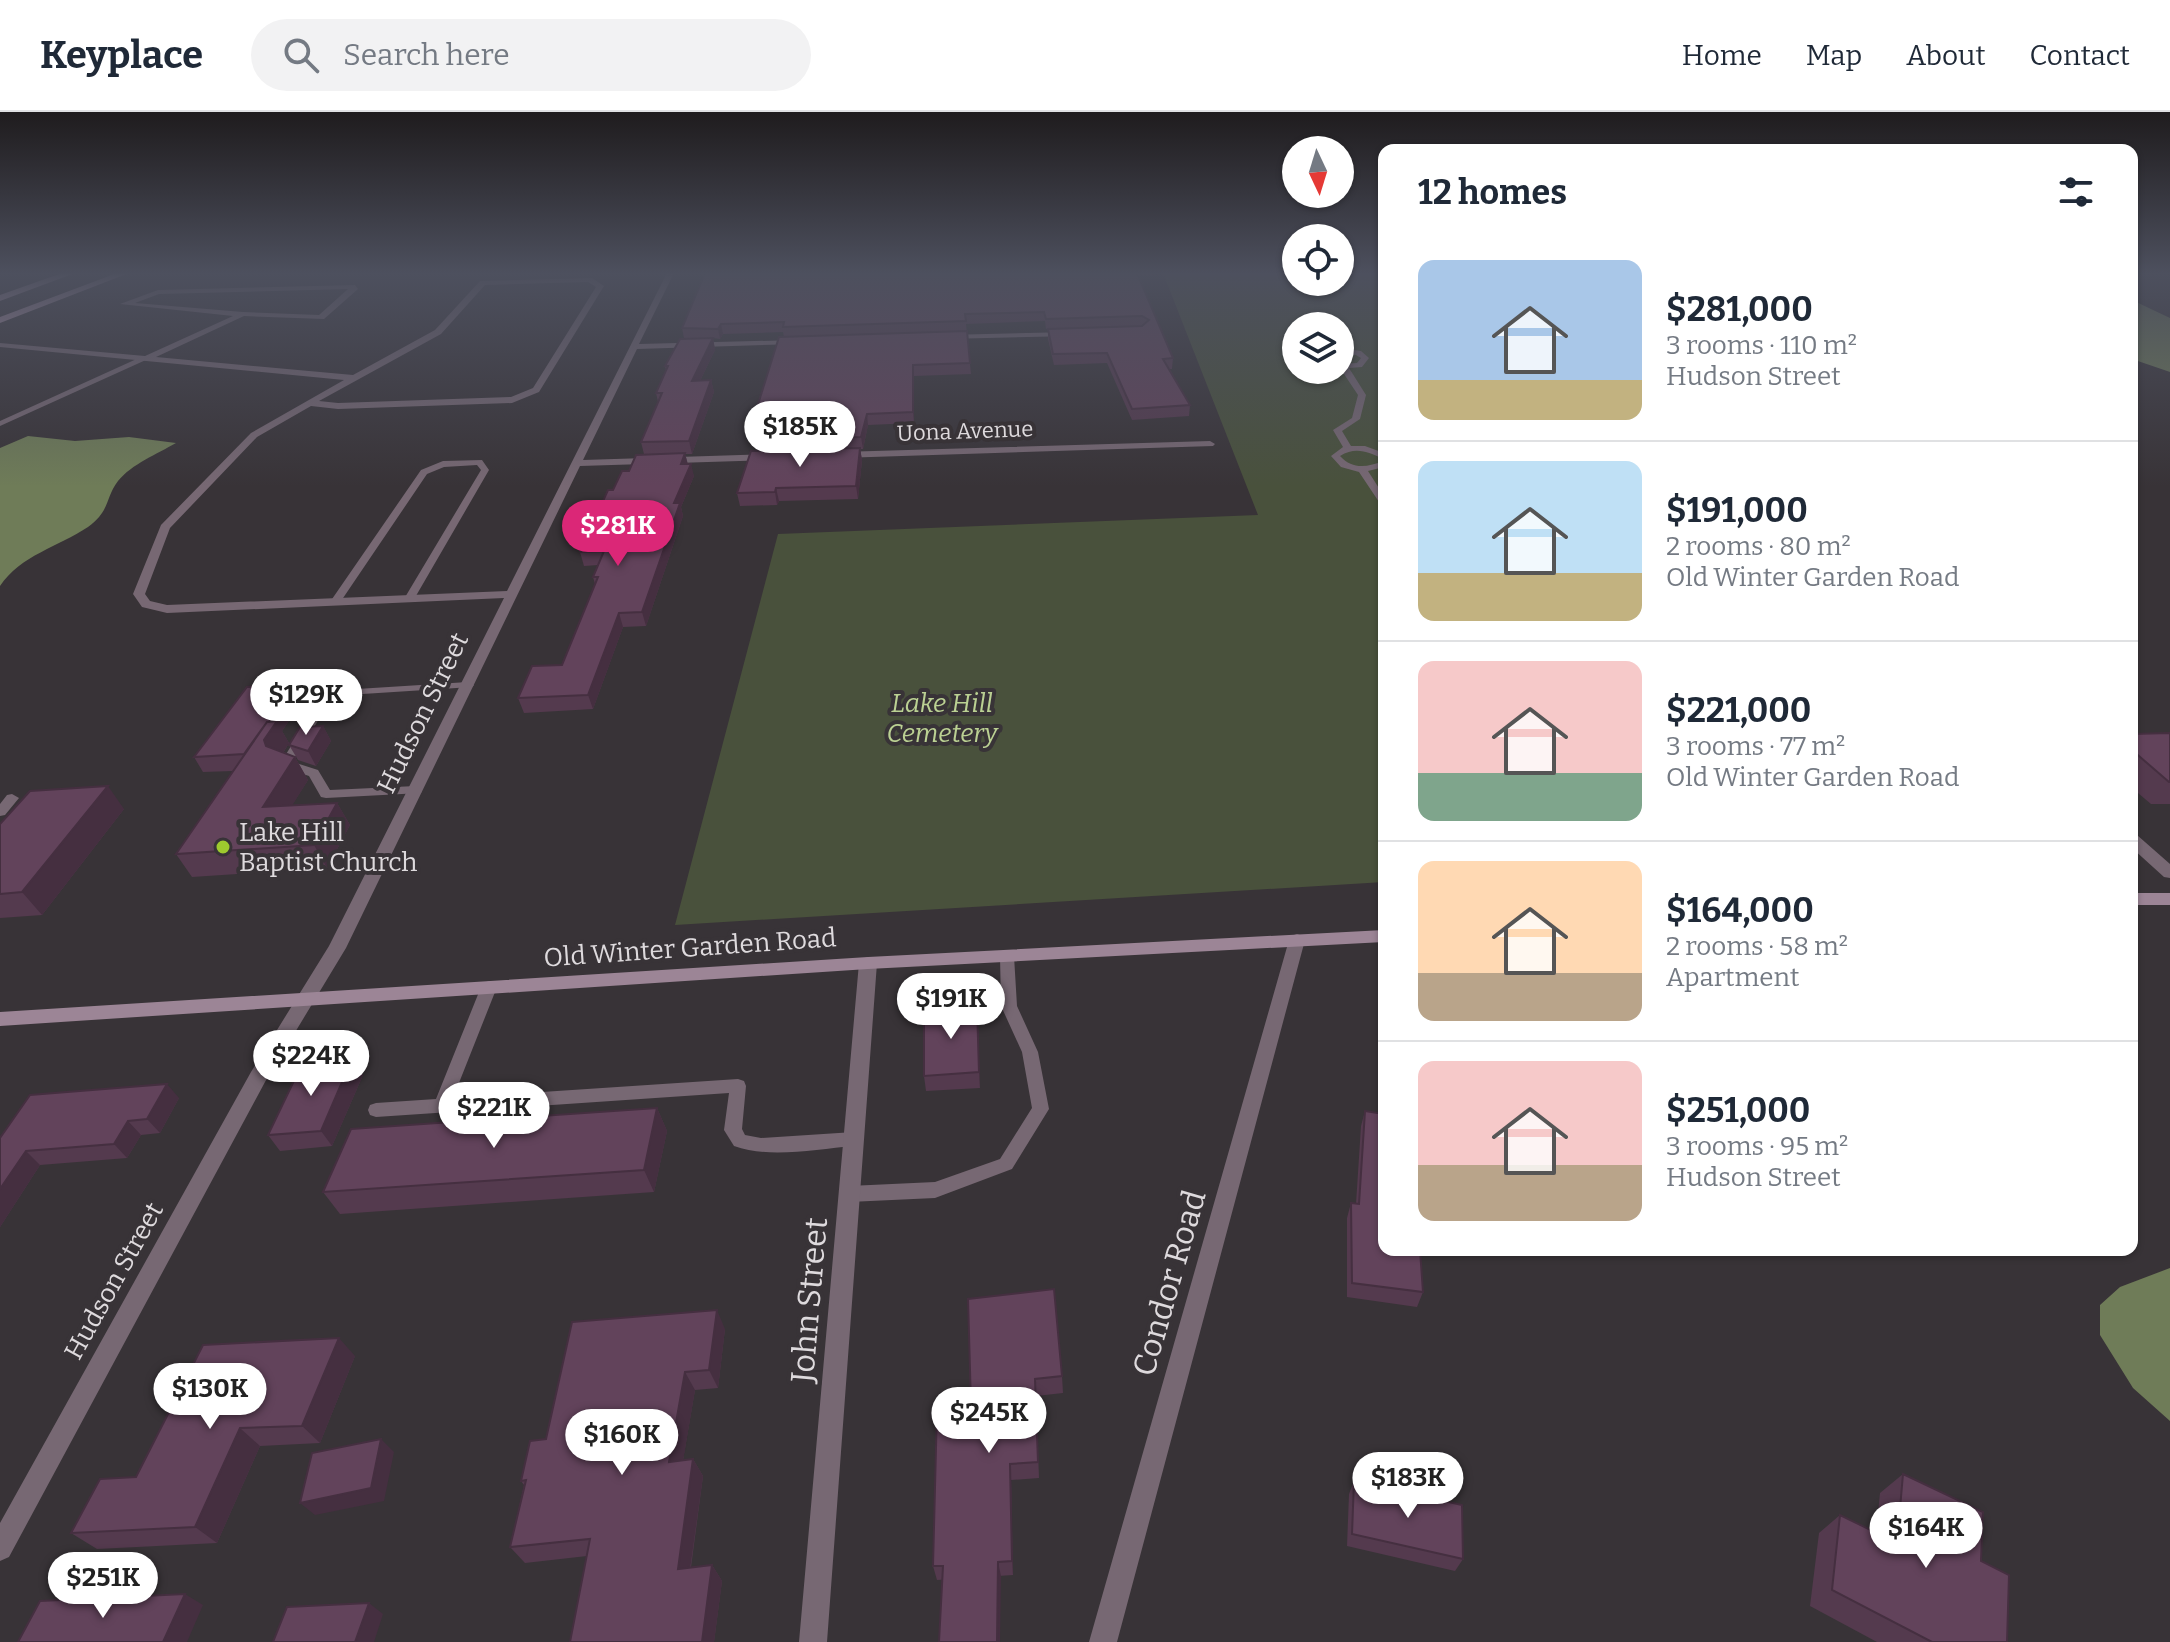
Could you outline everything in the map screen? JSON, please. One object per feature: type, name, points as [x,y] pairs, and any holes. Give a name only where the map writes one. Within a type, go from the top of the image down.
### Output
[{"type":"main road","points":[[2138,899],[2170,899]]},
{"type":"main road","name":"Old Winter Garden Road","points":[[0,1019],[868,963],[1378,936]]},
{"type":"street","points":[[144,359],[176,344]]},
{"type":"street","points":[[415,344],[254,435],[165,527],[139,594],[146,604],[167,609],[512,594]]},
{"type":"street","points":[[309,403],[338,406],[512,400],[528,396],[536,390],[564,344]]},
{"type":"street","points":[[632,347],[723,344]]},
{"type":"street","points":[[0,345],[354,378]]},
{"type":"street","name":"Hudson Street","points":[[0,1548],[258,1077],[337,948],[578,463],[632,347]]},
{"type":"street","name":"Uona Avenue","points":[[831,455],[1210,444]]},
{"type":"street","points":[[578,463],[783,457]]},
{"type":"street","points":[[2138,844],[2170,873]]},
{"type":"street","name":"Condor Road","points":[[1103,1642],[1297,940]]},
{"type":"street","name":"John Street","points":[[813,1642],[868,963]]},
{"type":"lane","points":[[1354,352],[1365,358],[1363,363],[1354,364]]},
{"type":"lane","points":[[0,424],[144,359]]},
{"type":"lane","points":[[1348,448],[1337,430],[1356,419],[1362,395],[1354,383]]},
{"type":"lane","points":[[0,409],[27,412]]},
{"type":"lane","points":[[1378,453],[1348,448],[1337,453],[1336,460],[1362,469],[1378,465]]},
{"type":"lane","points":[[335,602],[424,472],[443,464],[479,462],[485,470],[409,599]]},
{"type":"lane","points":[[1362,469],[1378,494]]},
{"type":"lane","points":[[416,790],[326,794],[314,773],[286,764],[324,702],[345,692],[468,685]]},
{"type":"lane","points":[[0,812],[12,798]]},
{"type":"lane","points":[[849,1194],[935,1190],[1006,1164],[1041,1109],[1030,1052],[1009,1006],[1007,956]]},
{"type":"lane","points":[[442,1106],[489,987]]},
{"type":"lane","points":[[376,1110],[738,1086],[733,1130],[740,1141],[761,1145],[854,1139]]},
{"type":"green space","name":"Lake Hill Cemetery","points":[[1191,344],[1282,344],[1282,384],[1354,384],[1354,344],[1378,344],[1378,882],[675,925],[778,534],[1258,515]]},
{"type":"shaded area","points":[[2138,344],[2170,344],[2170,372],[2138,361]]},
{"type":"shaded area","points":[[28,436],[75,441],[129,437],[176,443],[137,464],[124,475],[114,487],[101,515],[88,527],[29,559],[0,586],[0,448]]},
{"type":"shaded area","points":[[2170,1268],[2170,1421],[2133,1388],[2100,1335],[2100,1305],[2120,1287]]},
{"type":"building","points":[[677,344],[710,344],[692,381],[711,380],[689,441],[641,442],[662,393],[656,393],[668,366],[665,366]]},
{"type":"building","points":[[777,344],[968,344],[970,363],[913,365],[913,412],[867,414],[861,437],[756,440],[760,426],[751,427]]},
{"type":"building","points":[[1051,344],[1167,344],[1173,358],[1163,359],[1190,405],[1132,409],[1107,353],[1053,354]]},
{"type":"building","points":[[860,448],[856,486],[776,488],[775,492],[737,493],[751,451]]},
{"type":"building","points":[[685,453],[681,464],[691,464],[674,503],[680,503],[642,612],[619,613],[588,695],[518,698],[532,666],[562,665],[598,577],[593,577],[604,551],[580,552],[608,490],[613,490],[622,471],[629,471],[636,455]]},
{"type":"building","points":[[296,684],[244,754],[194,757],[247,687]]},
{"type":"building","points":[[277,721],[264,740],[266,746],[295,757],[263,807],[337,803],[314,845],[176,854],[267,722]]},
{"type":"building","points":[[323,726],[308,751],[289,745],[300,727]]},
{"type":"building","points":[[2170,733],[2170,782],[2138,755],[2138,734]]},
{"type":"building","points":[[108,786],[22,892],[0,894],[0,824],[30,791]]},
{"type":"building","points":[[977,1005],[979,1072],[924,1076],[924,1009]]},
{"type":"building","points":[[352,1059],[321,1131],[268,1135],[302,1064]]},
{"type":"building","points":[[167,1084],[147,1119],[128,1121],[114,1144],[26,1151],[0,1189],[0,1138],[30,1095]]},
{"type":"building","points":[[657,1108],[644,1170],[323,1192],[351,1129]]},
{"type":"building","points":[[1365,1111],[1378,1113],[1378,1256],[1420,1256],[1423,1292],[1352,1283],[1351,1203],[1359,1204]]},
{"type":"building","points":[[1054,1289],[1062,1376],[1035,1379],[1038,1462],[1010,1464],[1012,1561],[998,1562],[997,1642],[939,1642],[943,1566],[933,1566],[937,1408],[971,1405],[968,1299]]},
{"type":"building","points":[[717,1310],[709,1370],[685,1372],[669,1462],[693,1459],[678,1569],[712,1565],[702,1642],[570,1642],[590,1539],[510,1547],[526,1480],[521,1481],[530,1441],[546,1439],[572,1322]]},
{"type":"building","points":[[339,1338],[302,1426],[240,1428],[195,1527],[71,1533],[100,1479],[136,1477],[203,1345]]},
{"type":"building","points":[[381,1439],[371,1488],[300,1503],[312,1453]]},
{"type":"building","points":[[1903,1474],[1983,1512],[1981,1561],[2009,1575],[2007,1642],[1932,1642],[1832,1590],[1840,1515],[1897,1543]]},
{"type":"building","points":[[1354,1481],[1462,1505],[1463,1559],[1352,1534]]},
{"type":"building","points":[[185,1594],[163,1642],[18,1642],[40,1601]]},
{"type":"building","points":[[369,1603],[355,1642],[273,1642],[287,1607]]},
{"type":"place","name":"Lake Hill Baptist Church","points":[[223,847]]}]
